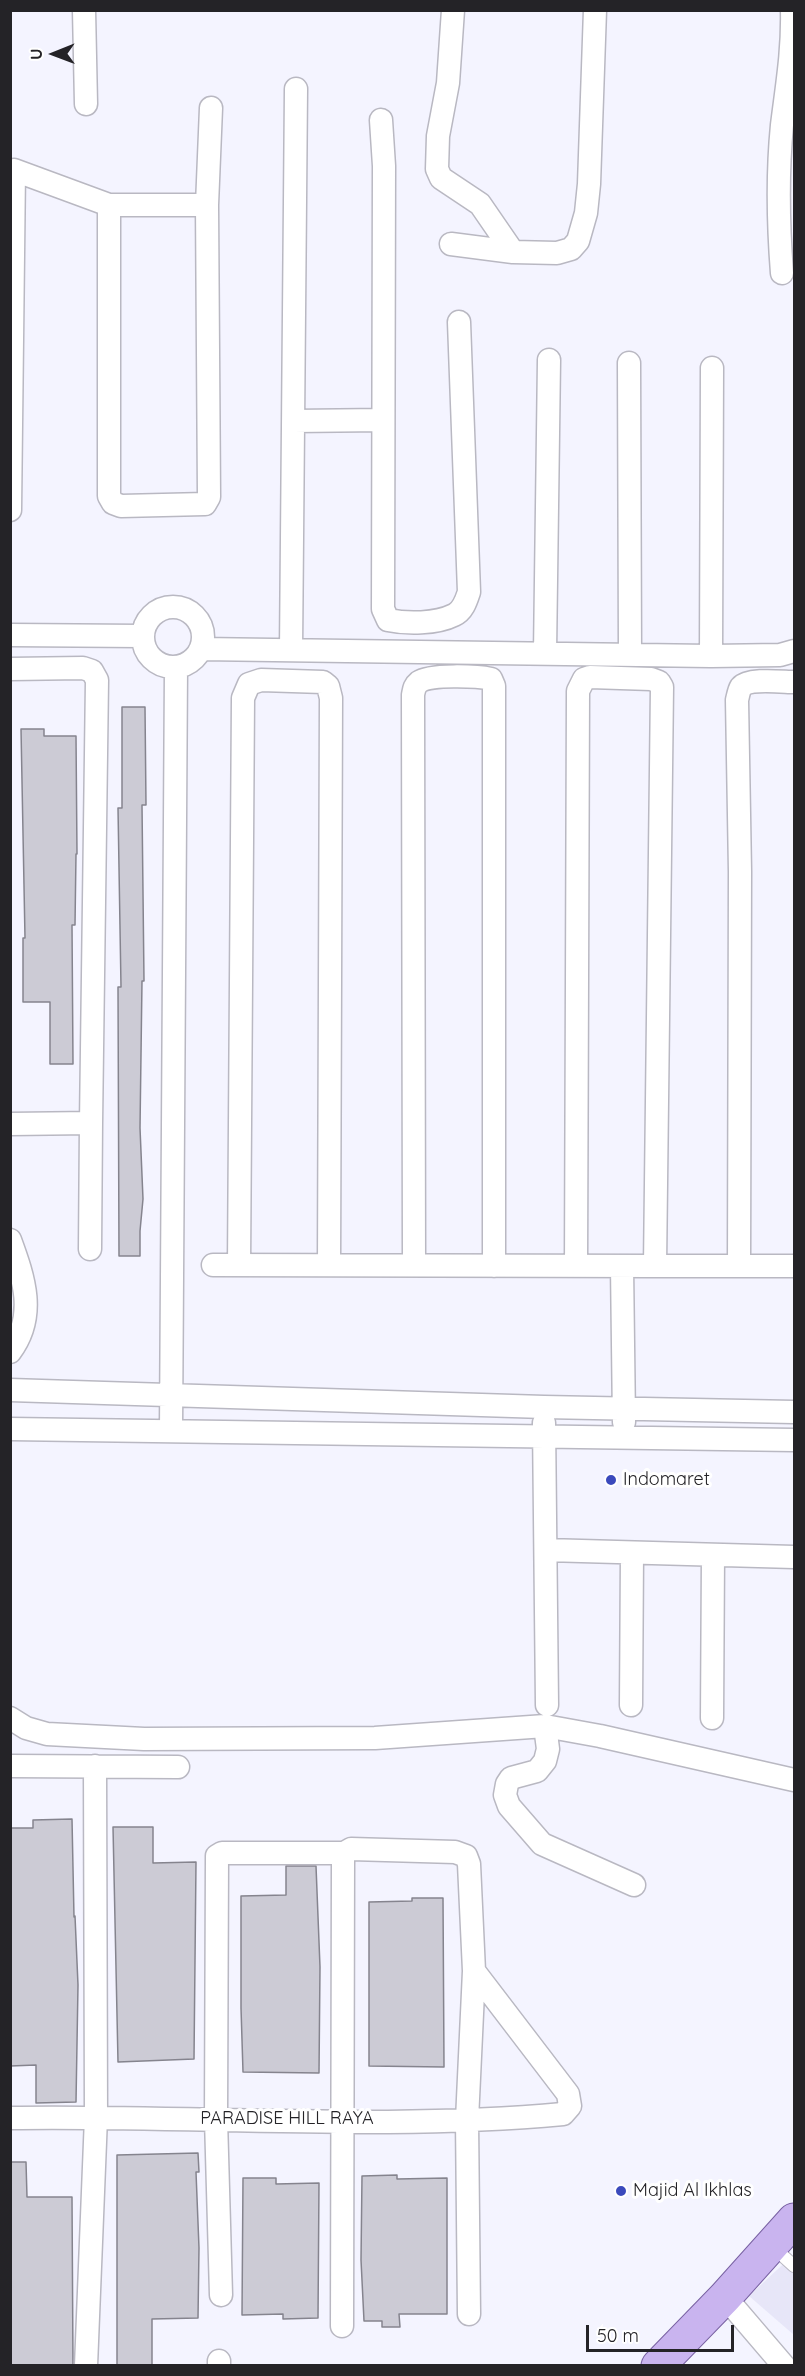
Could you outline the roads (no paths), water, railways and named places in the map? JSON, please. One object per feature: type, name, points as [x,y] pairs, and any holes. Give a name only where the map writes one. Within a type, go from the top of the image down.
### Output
[{"type":"main road","points":[[658,2366],[725,2297],[783,2256],[795,2220]]},
{"type":"street","points":[[84,10],[86,104]]},
{"type":"street","points":[[453,10],[448,83],[438,136],[437,169],[441,178],[480,204],[513,252]]},
{"type":"street","points":[[451,244],[513,252],[564,252],[571,249],[578,241],[582,230],[589,184],[595,10]]},
{"type":"street","points":[[782,273],[777,215],[787,172],[793,46],[792,10]]},
{"type":"street","points":[[291,650],[296,88]]},
{"type":"street","points":[[109,205],[109,496],[113,503],[121,506],[199,505],[207,502],[207,205],[211,108]]},
{"type":"street","points":[[381,120],[384,166],[384,616],[395,622],[428,621],[455,615],[465,605],[469,592],[459,322]]},
{"type":"street","points":[[10,510],[12,169],[109,205],[207,205]]},
{"type":"street","points":[[545,653],[549,360]]},
{"type":"street","points":[[629,363],[630,654]]},
{"type":"street","points":[[711,656],[712,368]]},
{"type":"street","points":[[294,421],[383,420]]},
{"type":"street","points":[[174,607],[192,614],[198,621],[202,630],[201,649],[191,662],[176,668],[167,667],[153,660],[143,646],[142,636],[149,618],[156,612],[174,607]]},
{"type":"street","points":[[10,634],[142,636]]},
{"type":"street","points":[[201,649],[711,656],[780,655],[795,651]]},
{"type":"street","points":[[10,669],[83,668],[92,671],[98,680],[90,1249]]},
{"type":"street","points":[[171,1430],[176,668]]},
{"type":"street","points":[[414,1264],[413,695],[415,686],[421,680],[481,677],[491,679],[494,686],[494,1266]]},
{"type":"street","points":[[576,1266],[578,692],[584,679],[590,677],[651,679],[658,681],[662,687],[655,1266]]},
{"type":"street","points":[[239,1265],[243,698],[249,684],[261,680],[323,682],[328,686],[331,698],[328,1265]]},
{"type":"street","points":[[739,1266],[740,872],[737,700],[741,687],[745,684],[795,682]]},
{"type":"street","points":[[10,1124],[92,1123]]},
{"type":"street","points":[[10,1240],[22,1274],[26,1311],[23,1330],[10,1352]]},
{"type":"street","points":[[213,1265],[795,1266]]},
{"type":"street","points":[[622,1266],[624,1438]]},
{"type":"street","points":[[10,1390],[544,1407],[795,1412]]},
{"type":"street","points":[[544,1407],[548,1749],[545,1761],[537,1771],[511,1778],[505,1795],[509,1806],[542,1844],[634,1885]]},
{"type":"street","points":[[10,1429],[795,1440]]},
{"type":"street","points":[[546,1550],[795,1557]]},
{"type":"street","points":[[631,1705],[632,1553]]},
{"type":"street","points":[[712,1718],[713,1555]]},
{"type":"street","points":[[10,1718],[26,1728],[47,1734],[144,1739],[375,1737],[546,1716],[600,1736],[795,1780]]},
{"type":"street","points":[[10,1766],[178,1767]]},
{"type":"street","points":[[86,2366],[96,2117],[95,1766]]},
{"type":"street","points":[[221,2295],[216,2119],[217,1856],[222,1853],[344,1853],[351,1849],[455,1852],[466,1856],[469,1864],[474,1971],[467,2120],[469,2314]]},
{"type":"street","points":[[342,2326],[344,1853]]},
{"type":"street","name":"PARADISE HILL RAYA","points":[[10,2118],[467,2120],[563,2114],[570,2106],[568,2094],[474,1971]]},
{"type":"street","points":[[725,2297],[784,2366]]},
{"type":"place","name":"Indomaret","points":[[611,1480]]},
{"type":"place","name":"Majid Al Ikhlas","points":[[621,2191]]}]
